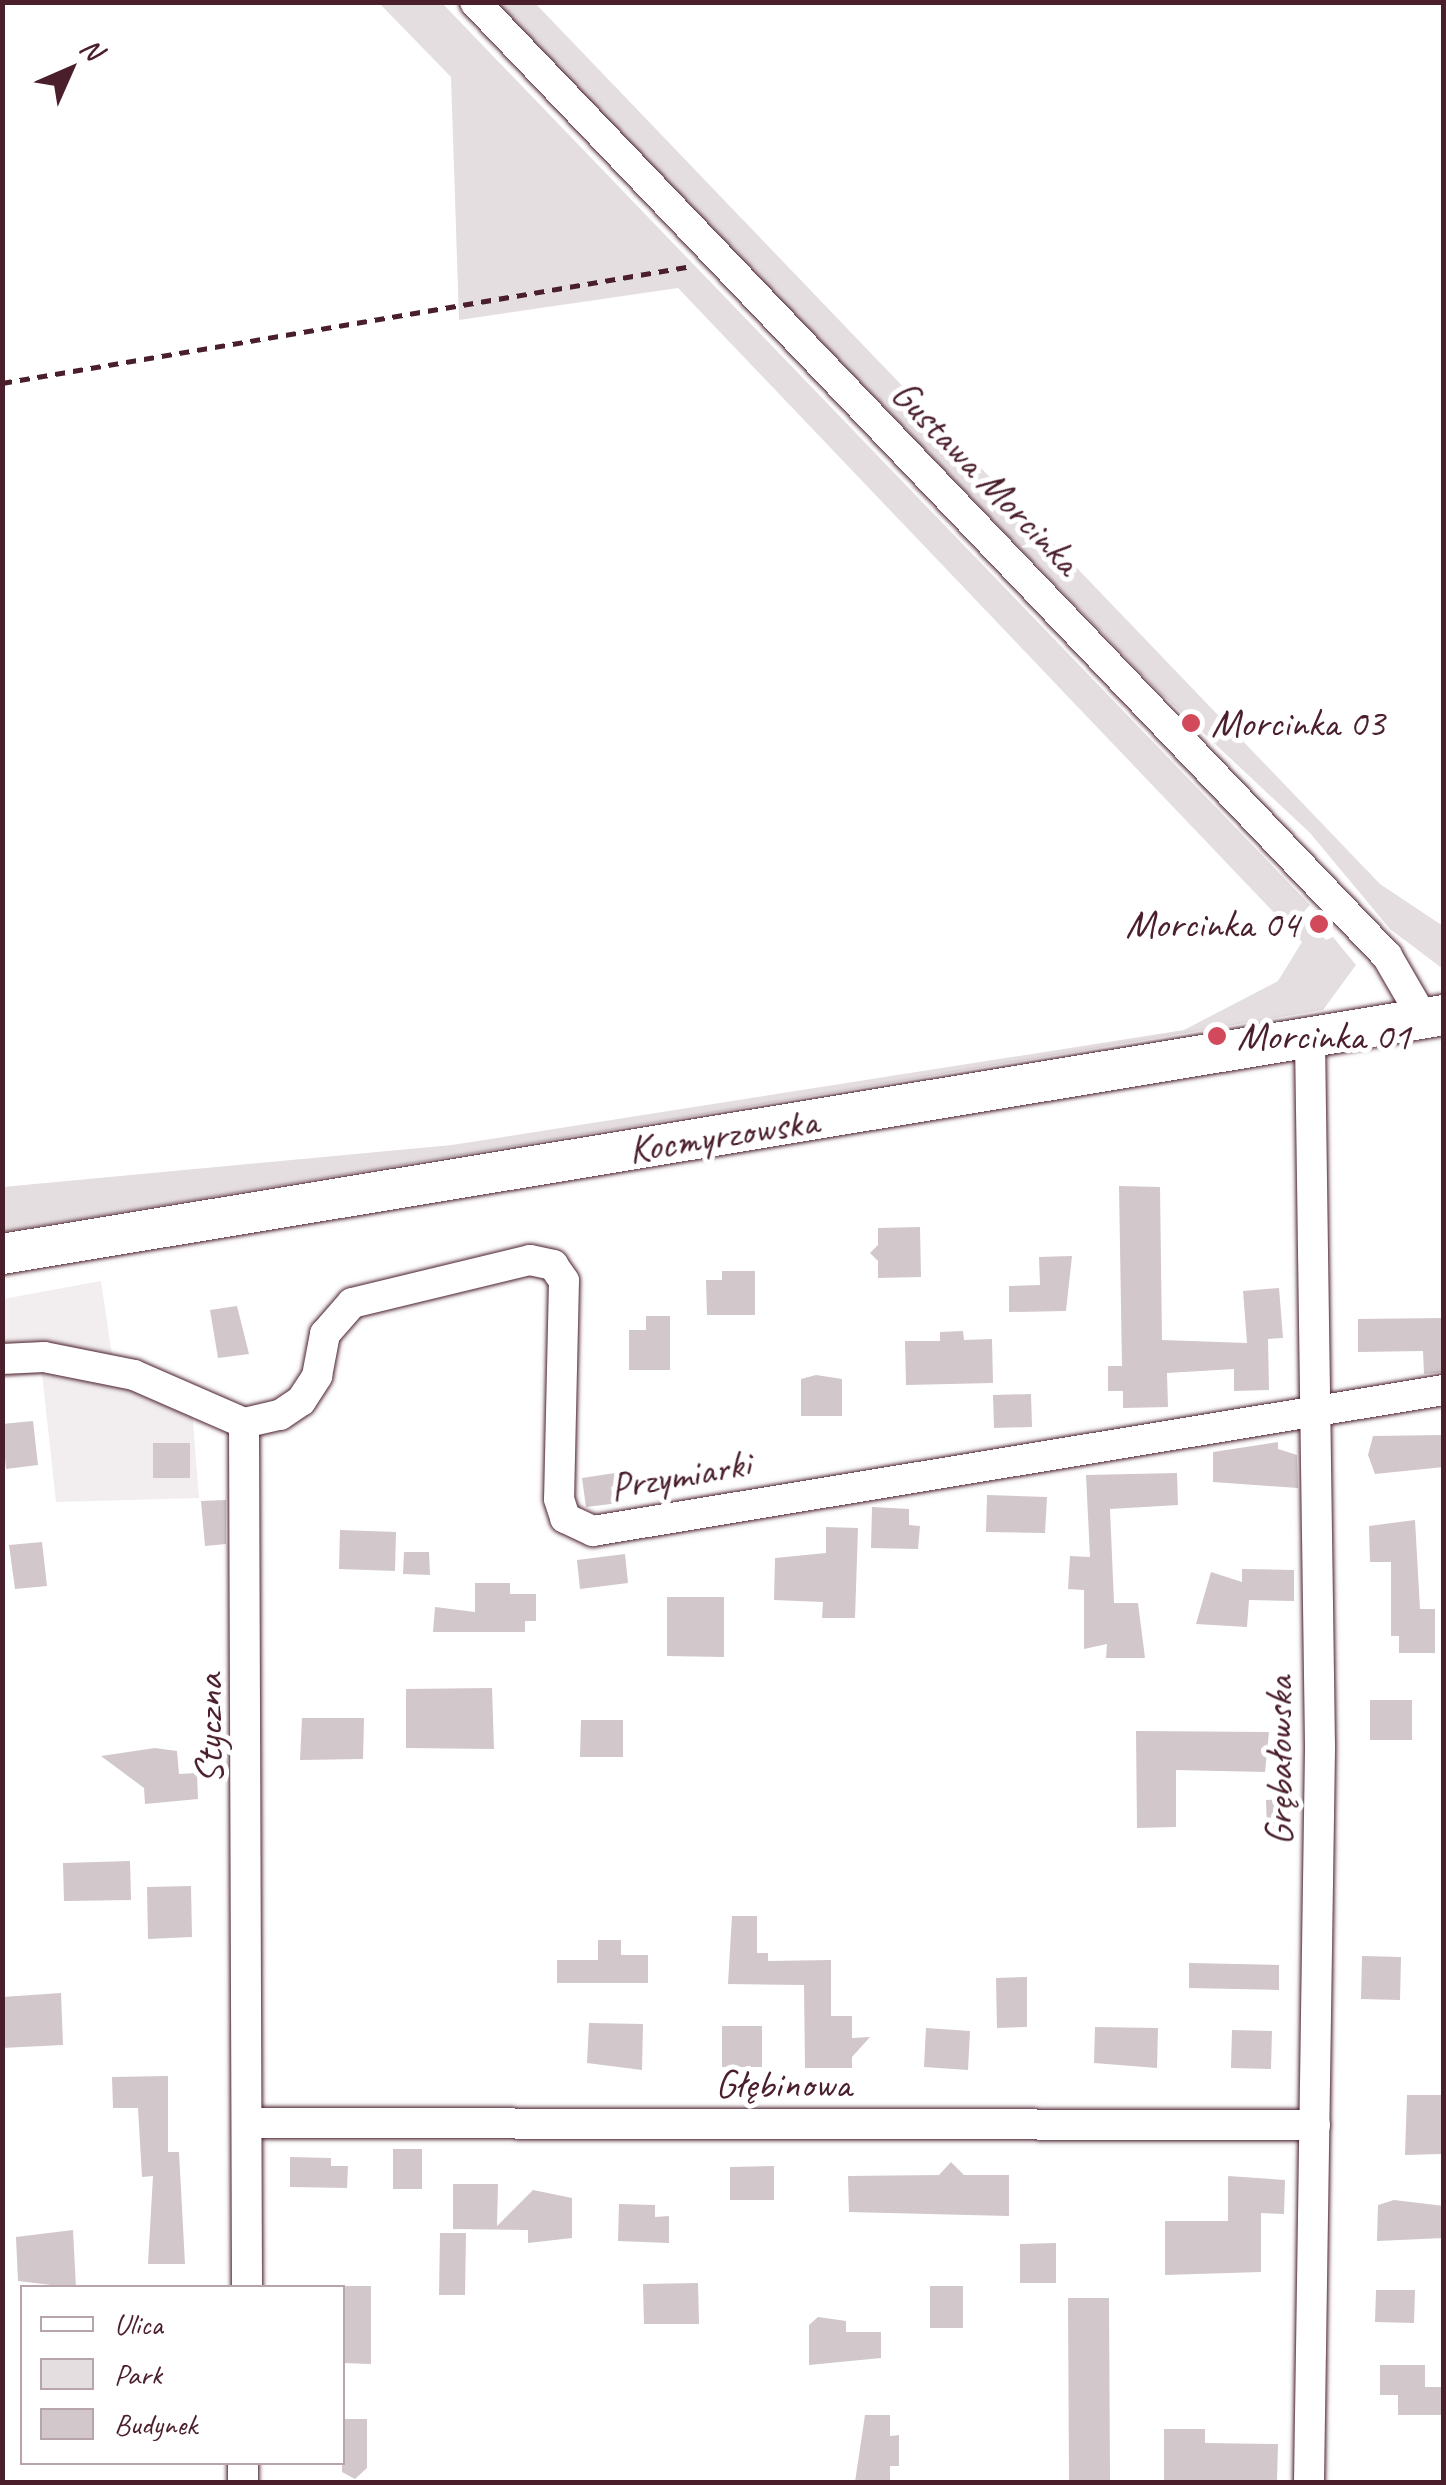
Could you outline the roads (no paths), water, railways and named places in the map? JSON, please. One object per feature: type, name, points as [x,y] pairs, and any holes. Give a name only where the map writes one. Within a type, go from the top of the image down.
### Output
[{"type":"main road","name":"Kocmyrzowska","points":[[2,1254],[1433,1017]]},
{"type":"street","name":"Gustawa Morcinka","points":[[475,2],[1387,956],[1433,1017]]},
{"type":"street","name":"Grębałowska","points":[[1309,2482],[1315,2125],[1318,1408],[1310,1039]]},
{"type":"street","name":"Przymiarki","points":[[244,1423],[280,1415],[301,1401],[317,1376],[325,1334],[352,1302],[530,1260],[552,1265],[564,1281],[560,1499],[564,1518],[594,1531],[1444,1390]]},
{"type":"street","points":[[2,1360],[44,1357],[134,1376],[244,1423]]},
{"type":"street","name":"Styczna","points":[[244,1423],[250,2123],[247,2285]]},
{"type":"street","name":"Głębinowa","points":[[250,2123],[1315,2125]]},
{"type":"place","name":"Morcinka 03","points":[[1191,723]]},
{"type":"place","name":"Morcinka 04","points":[[1319,924]]},
{"type":"place","name":"Morcinka 01","points":[[1217,1036]]}]
